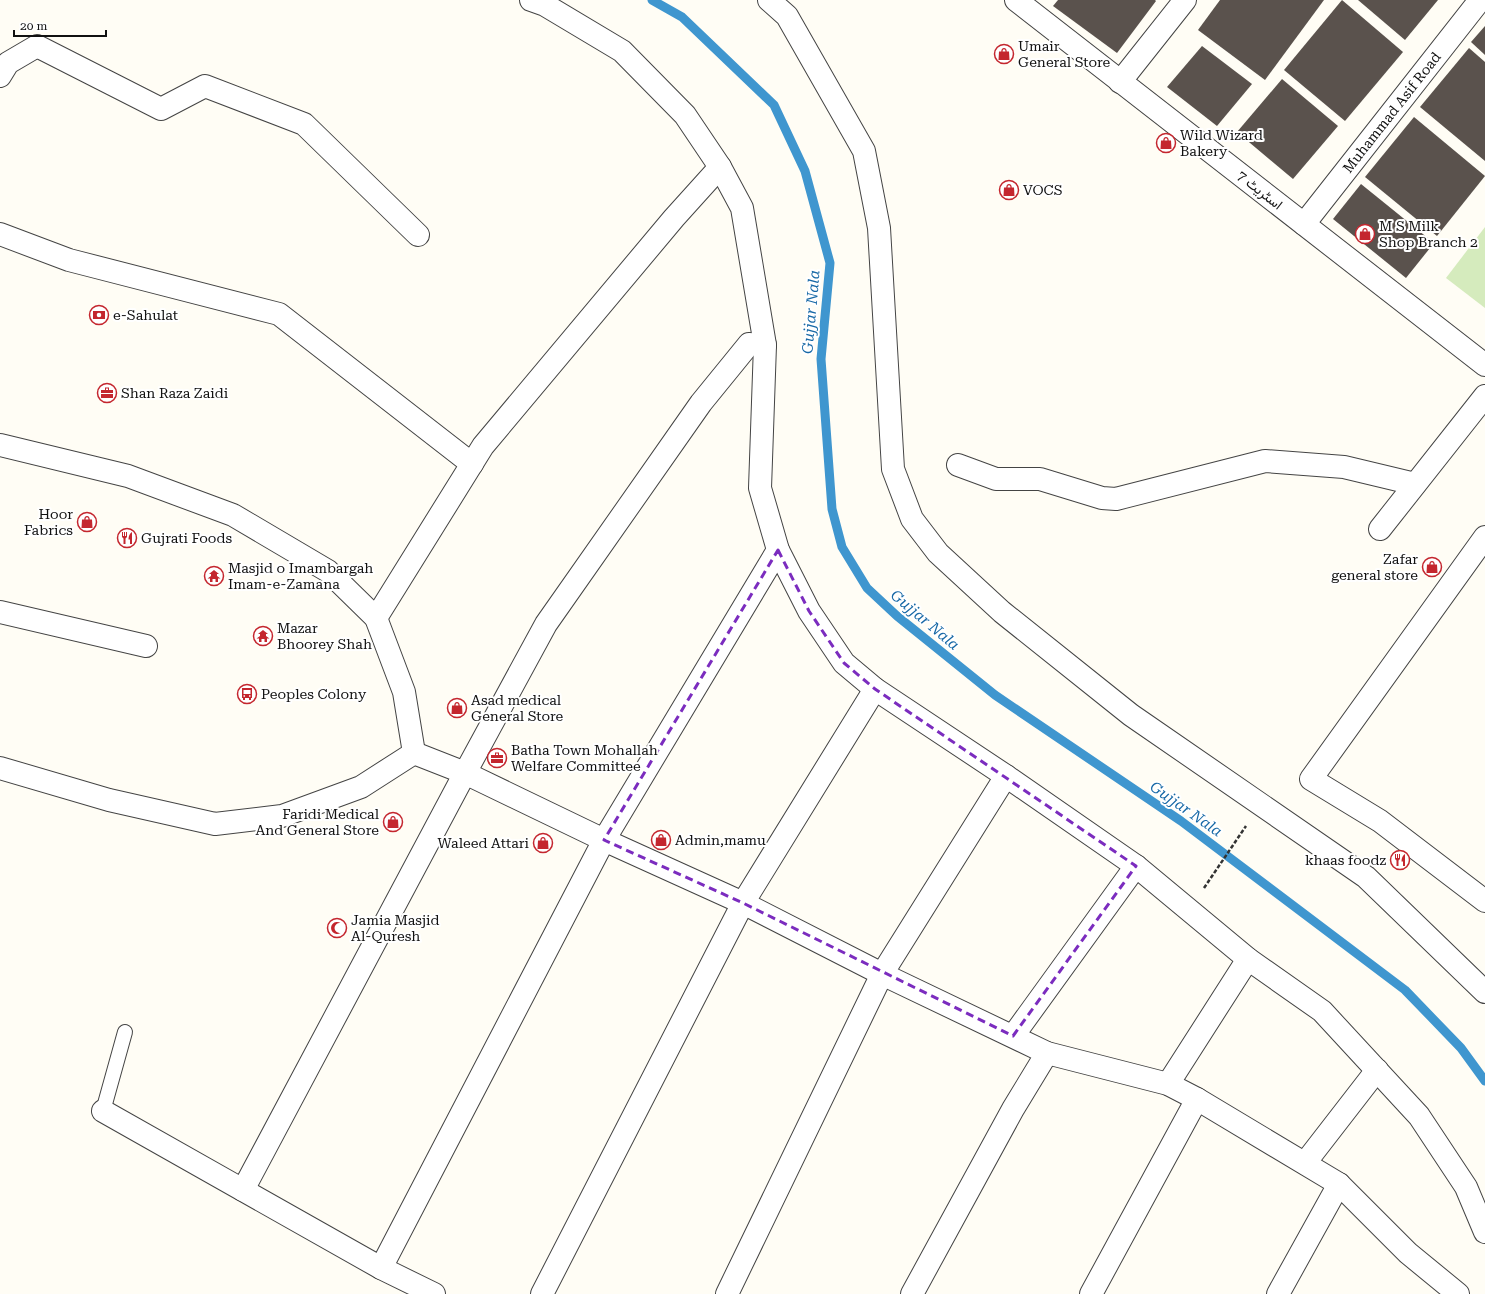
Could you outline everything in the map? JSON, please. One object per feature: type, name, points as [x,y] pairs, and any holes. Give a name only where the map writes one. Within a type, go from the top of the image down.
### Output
[{"type":"street","points":[[531,0],[545,5],[622,51],[685,116],[720,167],[742,208],[765,345],[760,488],[778,550],[809,611],[844,663],[875,689],[1006,776],[1136,866],[1248,959],[1322,1011],[1419,1116],[1462,1181],[1485,1232]]},
{"type":"street","points":[[770,0],[787,16],[864,151],[879,228],[893,469],[912,519],[938,553],[1002,612],[1131,715],[1366,877],[1485,992]]},
{"type":"street","name":"اسٹریٹ 7","points":[[1016,0],[1485,365]]},
{"type":"street","points":[[1120,82],[1185,0]]},
{"type":"street","name":"Muhammad Asif Road","points":[[1304,224],[1480,0]]},
{"type":"street","points":[[0,76],[8,63],[37,46],[161,109],[205,86],[304,124],[418,235]]},
{"type":"street","points":[[376,618],[483,446],[674,218],[720,167]]},
{"type":"street","points":[[0,234],[69,260],[279,314],[472,464]]},
{"type":"street","points":[[242,1190],[465,772],[546,624],[701,403],[749,344],[765,345]]},
{"type":"street","points":[[1380,529],[1485,396]]},
{"type":"street","points":[[0,445],[128,476],[234,515],[328,572],[376,618],[404,692],[414,753]]},
{"type":"street","points":[[958,465],[996,479],[1040,479],[1102,498],[1116,499],[1264,462],[1344,466],[1415,484]]},
{"type":"street","points":[[1485,537],[1311,779],[1380,821],[1485,901]]},
{"type":"street","points":[[381,1268],[604,840],[778,550]]},
{"type":"street","points":[[0,612],[146,646]]},
{"type":"street","points":[[542,1294],[743,903],[875,689]]},
{"type":"street","points":[[414,753],[465,772],[604,840],[743,903],[882,974],[1047,1053],[1168,1084],[1197,1099],[1339,1184],[1408,1253],[1458,1294]]},
{"type":"street","points":[[0,768],[109,800],[215,824],[282,816],[361,787],[414,753]]},
{"type":"street","points":[[727,1294],[882,974],[1006,776]]},
{"type":"street","points":[[1013,1036],[1136,866]]},
{"type":"street","points":[[1168,1084],[1248,959]]},
{"type":"street","points":[[912,1294],[1013,1109],[1047,1053]]},
{"type":"street","points":[[1305,1163],[1377,1070]]},
{"type":"street","points":[[1091,1294],[1197,1099]]},
{"type":"street","points":[[103,1111],[381,1268],[434,1294]]},
{"type":"street","points":[[1278,1294],[1339,1184]]},
{"type":"lane","points":[[103,1111],[125,1032]]},
{"type":"path","points":[[1212,876],[1250,821]]},
{"type":"highlighted area","points":[[778,550],[809,611],[844,663],[875,689],[1136,866],[1013,1036],[743,903],[604,840]]},
{"type":"green space","points":[[1485,227],[1485,308],[1446,278]]},
{"type":"building","points":[[1058,0],[1156,1],[1117,53],[1053,6]]},
{"type":"building","points":[[1220,0],[1324,0],[1265,80],[1198,30]]},
{"type":"building","points":[[1342,0],[1403,52],[1345,121],[1284,70]]},
{"type":"building","points":[[1358,0],[1438,0],[1405,40]]},
{"type":"building","points":[[1485,26],[1485,55],[1471,42]]},
{"type":"building","points":[[1202,46],[1252,84],[1217,126],[1167,87]]},
{"type":"building","points":[[1469,48],[1485,62],[1485,161],[1420,107]]},
{"type":"building","points":[[1282,79],[1338,126],[1293,179],[1237,132]]},
{"type":"building","points":[[1414,117],[1485,176],[1437,236],[1365,177]]},
{"type":"building","points":[[1361,184],[1434,243],[1406,278],[1333,219]]},
{"type":"waterway","name":"Gujjar Nala","points":[[652,0],[682,17],[774,105],[805,171],[830,263],[821,359],[832,509],[842,547],[867,588],[897,616],[995,695],[1181,821],[1405,990],[1461,1048],[1485,1081]]},
{"type":"place","name":"Umair General Store","points":[[1004,54]]},
{"type":"place","name":"Wild Wizard Bakery","points":[[1166,143]]},
{"type":"place","name":"VOCS","points":[[1009,190]]},
{"type":"place","name":"M S Milk Shop Branch 2","points":[[1365,234]]},
{"type":"place","name":"e-Sahulat","points":[[99,315]]},
{"type":"place","name":"Shan Raza Zaidi","points":[[107,393]]},
{"type":"place","name":"Hoor Fabrics","points":[[87,522]]},
{"type":"place","name":"Gujrati Foods","points":[[127,538]]},
{"type":"place","name":"Zafar general store","points":[[1432,567]]},
{"type":"place","name":"Masjid o Imambargah Imam-e-Zamana","points":[[214,576]]},
{"type":"place","name":"Mazar Bhoorey Shah","points":[[263,636]]},
{"type":"place","name":"Peoples Colony","points":[[247,694]]},
{"type":"place","name":"Asad medical General Store","points":[[457,708]]},
{"type":"place","name":"Batha Town Mohallah Welfare Committee","points":[[497,758]]},
{"type":"place","name":"Faridi Medical And General Store","points":[[393,822]]},
{"type":"place","name":"Admin,mamu","points":[[661,840]]},
{"type":"place","name":"Waleed Attari","points":[[543,843]]},
{"type":"place","name":"khaas foodz","points":[[1400,860]]},
{"type":"place","name":"Jamia Masjid Al-Quresh","points":[[337,928]]}]
